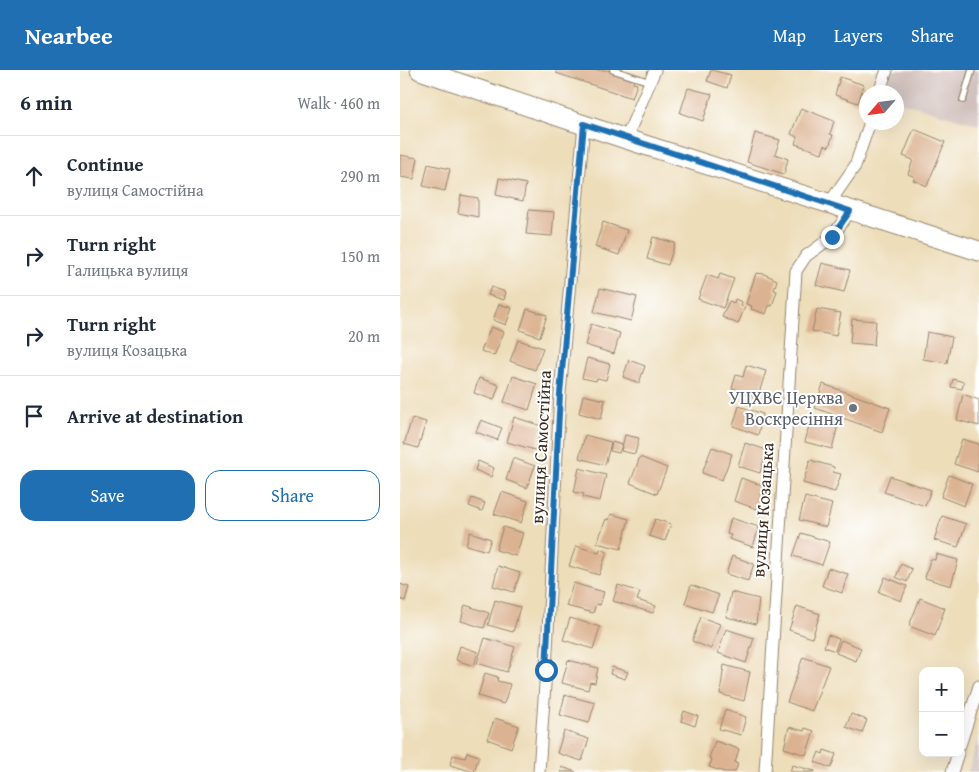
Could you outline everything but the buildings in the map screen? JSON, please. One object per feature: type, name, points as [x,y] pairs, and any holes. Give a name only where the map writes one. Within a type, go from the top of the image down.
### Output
[{"type":"main road","points":[[420,70],[828,205],[973,249]]},
{"type":"street","points":[[626,139],[655,70]]},
{"type":"street","points":[[882,85],[887,70]]},
{"type":"street","name":"вулиця Самостійна","points":[[539,772],[560,394],[584,124]]},
{"type":"street","points":[[828,205],[855,166],[867,130]]},
{"type":"street","name":"вулиця Козацька","points":[[764,772],[796,271],[806,256],[832,237],[850,211]]},
{"type":"street","points":[[964,733],[979,686]]},
{"type":"street","points":[[952,772],[957,757]]},
{"type":"lane","points":[[613,70],[650,82]]},
{"type":"lane","points":[[963,100],[972,70]]},
{"type":"shaded area","points":[[892,70],[979,70],[979,125],[904,103],[904,85],[887,85]]},
{"type":"shaded area","points":[[979,736],[979,772],[968,772]]},
{"type":"place","name":"УЦХВЄ Церква Воскресіння","points":[[853,408]]},
{"type":"route","points":[[546,670],[560,394],[584,124],[850,211],[832,237]]}]
